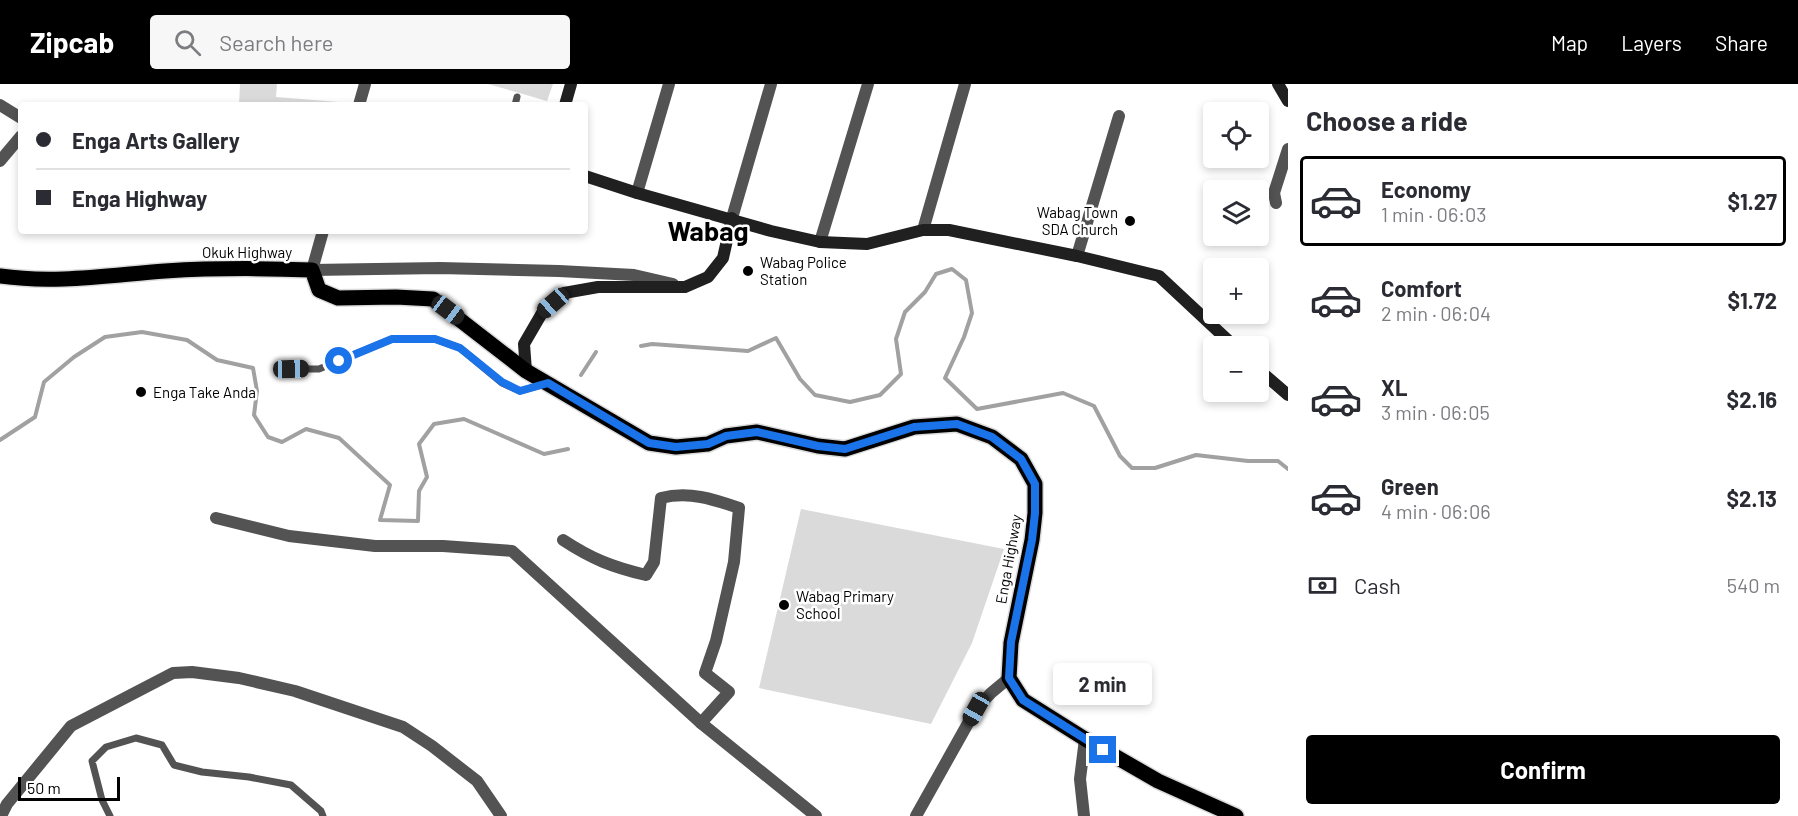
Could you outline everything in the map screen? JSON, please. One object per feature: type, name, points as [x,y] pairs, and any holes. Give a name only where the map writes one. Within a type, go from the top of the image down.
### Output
[{"type":"main road","name":"Okuk Highway","points":[[0,276],[22,279],[86,279],[165,271],[246,267],[312,270],[319,290],[338,298],[433,299],[526,371]]},
{"type":"main road","name":"Enga Highway","points":[[526,371],[649,443],[667,446],[708,444],[726,436],[757,432],[818,446],[845,449],[914,427],[957,424],[992,437],[1021,459],[1035,484],[1032,540],[1011,642],[1009,678]]},
{"type":"main road","points":[[1009,678],[1023,700],[1085,739],[1158,781],[1236,816]]},
{"type":"street","points":[[360,102],[365,84]]},
{"type":"street","points":[[566,102],[572,84]]},
{"type":"street","points":[[637,193],[669,84]]},
{"type":"street","points":[[526,371],[524,344],[542,313],[564,293],[598,287],[685,287],[708,277],[723,258],[771,84]]},
{"type":"street","points":[[820,242],[868,84]]},
{"type":"street","points":[[923,230],[965,84]]},
{"type":"street","points":[[1278,84],[1288,101]]},
{"type":"street","points":[[0,105],[18,116]]},
{"type":"street","points":[[1077,256],[1119,116]]},
{"type":"street","points":[[0,161],[18,140]]},
{"type":"street","points":[[1276,203],[1274,193],[1288,149]]},
{"type":"street","points":[[588,177],[771,231],[820,242],[867,244],[923,230],[949,230],[1077,256],[1159,276],[1223,336]]},
{"type":"street","points":[[322,234],[312,270],[440,268],[559,271],[634,275],[685,287]]},
{"type":"street","points":[[1269,379],[1288,395]]},
{"type":"street","points":[[563,540],[584,554],[613,567],[646,575],[654,562],[662,498],[678,494],[714,499],[739,508],[734,562],[716,641],[705,673],[729,692],[701,723]]},
{"type":"street","points":[[216,518],[300,538],[375,546],[443,546],[512,551],[701,723],[816,816]]},
{"type":"street","points":[[1,816],[7,804],[71,726],[173,673],[192,672],[239,678],[295,690],[403,727],[477,781],[501,816]]},
{"type":"street","points":[[916,816],[976,709],[1009,678]]},
{"type":"street","points":[[1084,816],[1080,779],[1085,739]]},
{"type":"lane","points":[[516,102],[517,97]]},
{"type":"lane","points":[[291,369],[319,369],[392,339],[435,339],[460,348],[502,382],[520,391],[548,383]]},
{"type":"lane","points":[[110,816],[102,800],[92,762],[106,747],[136,738],[162,745],[174,765],[202,772],[249,777],[291,785],[321,811],[323,816]]},
{"type":"shaded area","points":[[240,84],[277,84],[276,97],[339,102],[239,102]]},
{"type":"shaded area","points":[[488,84],[553,84],[547,101]]},
{"type":"shaded area","points":[[801,509],[1004,549],[972,643],[931,724],[759,688]]},
{"type":"waterway","points":[[641,346],[652,344],[748,351],[776,338],[800,379],[815,395],[850,402],[880,395],[901,374],[896,339],[905,312],[925,292],[936,274],[952,269],[966,280],[972,313],[964,337],[945,378],[977,409],[1063,393],[1094,406],[1120,456],[1132,468],[1155,468],[1196,455],[1248,461],[1278,461],[1288,469]]},
{"type":"waterway","points":[[0,440],[35,417],[44,382],[74,357],[105,337],[142,332],[187,340],[217,360],[253,368],[257,391],[254,415],[268,437],[282,442],[306,429],[339,438],[390,485],[380,520],[418,521],[419,491],[427,477],[419,444],[434,424],[464,419],[544,454],[568,449]]},
{"type":"waterway","points":[[581,375],[596,352]]},
{"type":"place","name":"Wabag Town SDA Church","points":[[1130,221]]},
{"type":"place","name":"Wabag Police Station","points":[[748,271]]},
{"type":"place","name":"Enga Take Anda","points":[[141,392]]},
{"type":"place","name":"Wabag Primary School","points":[[784,605]]},
{"type":"district","name":"Wabag","points":[[708,230]]},
{"type":"route","points":[[339,361],[392,339],[435,339],[460,348],[502,382],[520,391],[548,383],[649,443],[676,447],[708,444],[726,436],[757,432],[818,446],[845,449],[914,427],[957,424],[992,437],[1021,459],[1035,484],[1032,540],[1011,642],[1009,678],[1023,700],[1103,750]]}]
